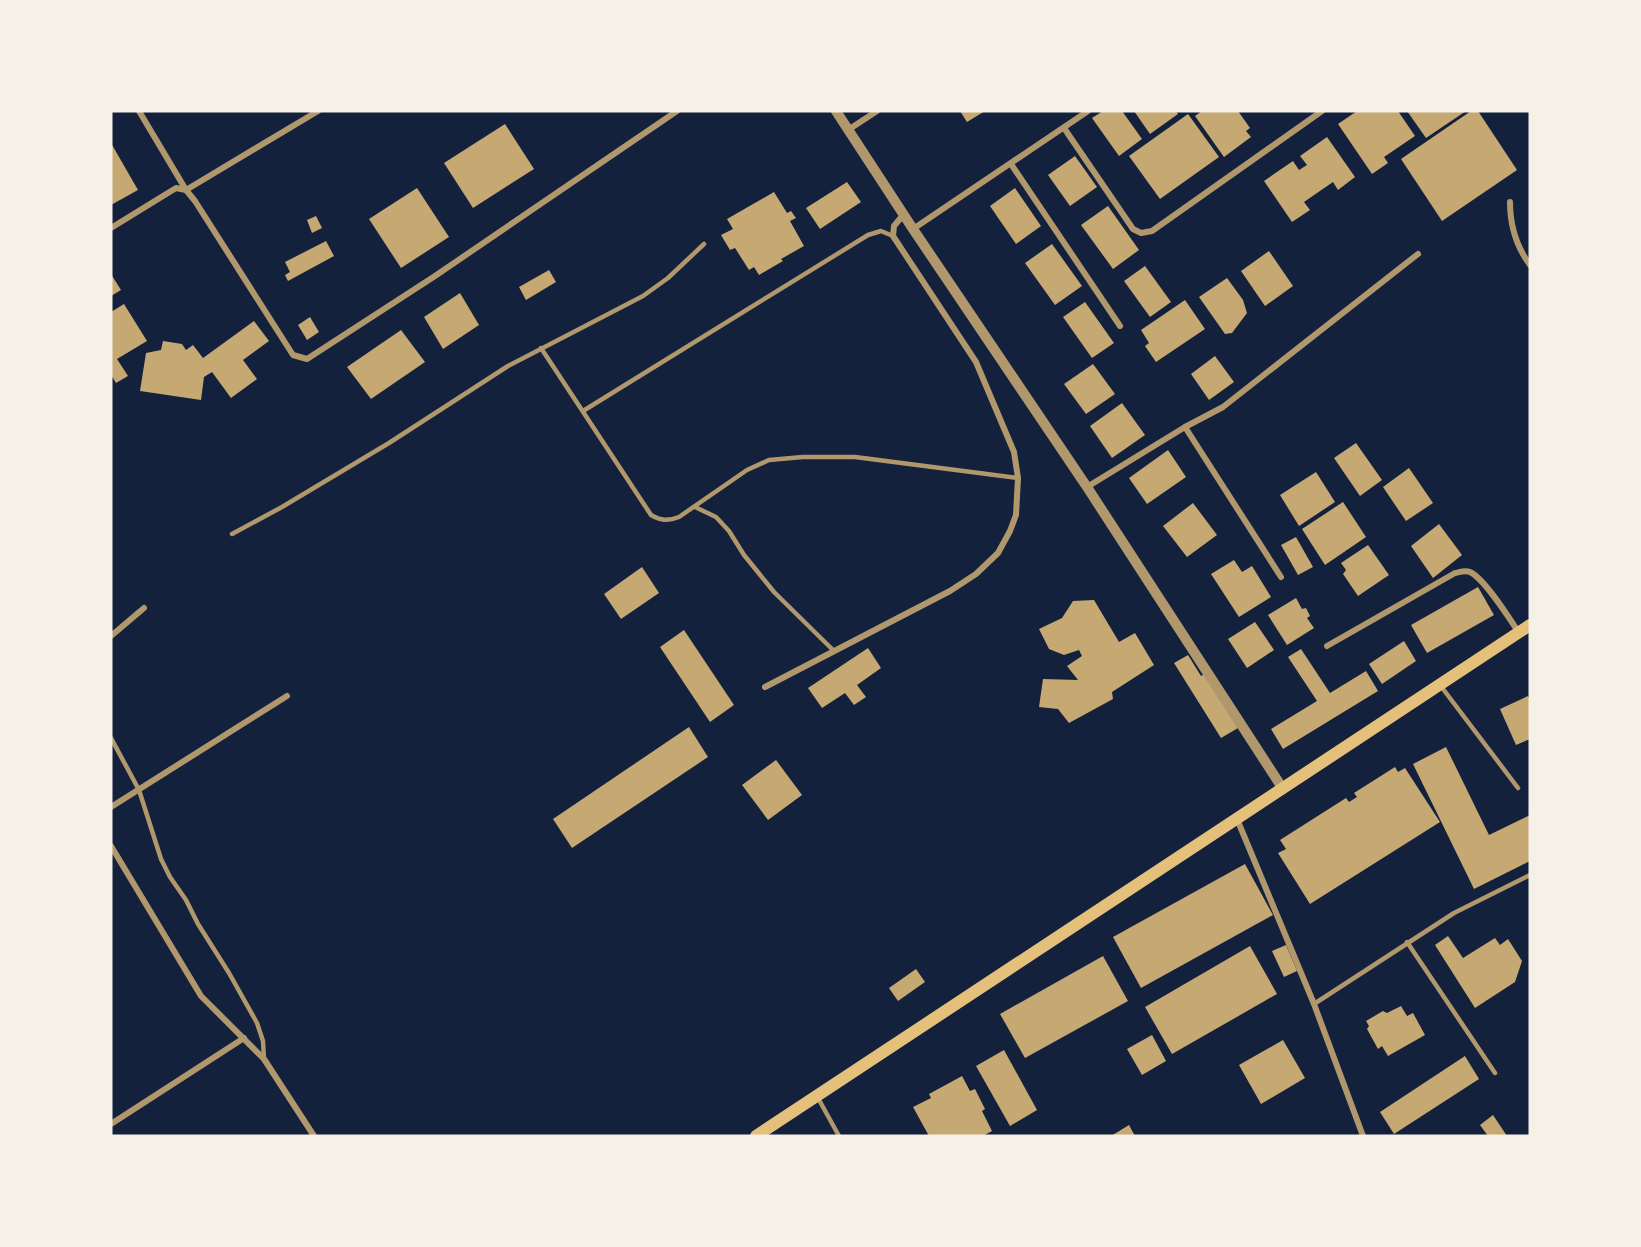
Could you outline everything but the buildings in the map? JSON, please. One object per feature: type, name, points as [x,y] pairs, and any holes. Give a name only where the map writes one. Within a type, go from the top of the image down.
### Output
[{"type":"main road","points":[[756,1136],[1525,629]]},
{"type":"street","points":[[139,111],[186,190],[293,355],[307,359],[435,276],[677,111]]},
{"type":"street","points":[[111,228],[176,188],[186,190],[318,111]]},
{"type":"street","points":[[836,111],[1088,487],[1282,789]]},
{"type":"street","points":[[848,130],[877,111]]},
{"type":"street","points":[[913,229],[1088,111]]},
{"type":"street","points":[[1064,128],[1132,229],[1141,233],[1152,231],[1322,111]]},
{"type":"street","points":[[1011,164],[1120,326]]},
{"type":"street","points":[[1510,202],[1510,216],[1516,240],[1522,255],[1530,265]]},
{"type":"street","points":[[765,687],[950,591],[976,574],[991,561],[1002,546],[1016,515],[1018,478],[1014,452],[976,362],[893,236],[894,226],[904,214]]},
{"type":"street","points":[[1088,487],[1185,427],[1223,407],[1418,254]]},
{"type":"street","points":[[1185,427],[1281,577]]},
{"type":"street","points":[[1327,646],[1455,573],[1463,571],[1468,571],[1484,585],[1525,629]]},
{"type":"street","points":[[111,636],[144,608]]},
{"type":"street","points":[[111,807],[287,696]]},
{"type":"street","points":[[1237,819],[1314,1005],[1363,1136]]},
{"type":"street","points":[[111,846],[201,996],[264,1059],[314,1136]]},
{"type":"street","points":[[111,1124],[244,1038]]},
{"type":"lane","points":[[583,411],[868,235],[881,231],[893,236]]},
{"type":"lane","points":[[232,534],[370,454],[508,366],[643,296],[668,278],[704,243]]},
{"type":"lane","points":[[541,348],[651,515],[657,519],[668,521],[679,517],[747,470],[769,460],[803,457],[855,458],[1018,478]]},
{"type":"lane","points":[[695,507],[716,517],[774,592],[834,651]]},
{"type":"lane","points":[[1440,685],[1518,788]]},
{"type":"lane","points":[[111,738],[139,789],[160,859],[257,1023],[263,1041],[264,1059]]},
{"type":"lane","points":[[1314,1005],[1454,913],[1530,875]]},
{"type":"lane","points":[[1407,942],[1496,1073]]},
{"type":"lane","points":[[817,1096],[839,1136]]}]
